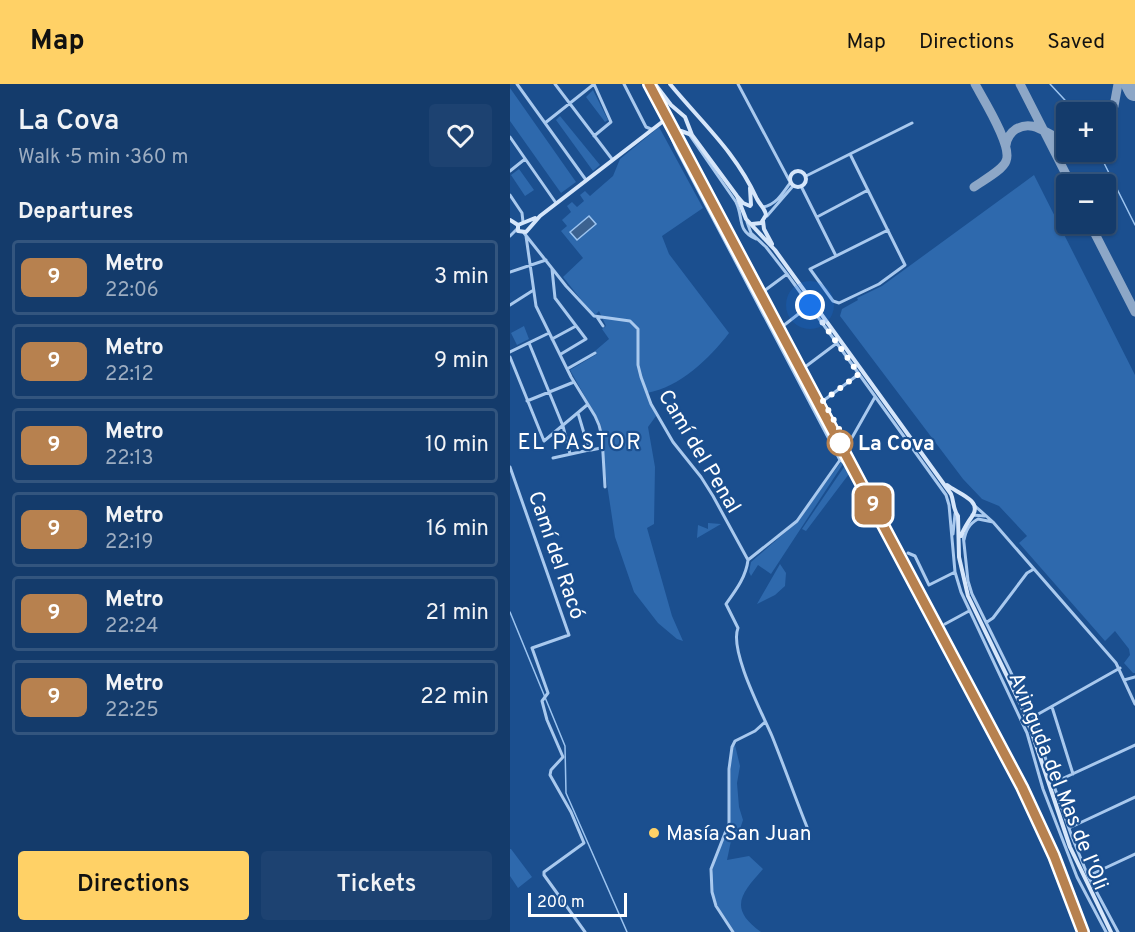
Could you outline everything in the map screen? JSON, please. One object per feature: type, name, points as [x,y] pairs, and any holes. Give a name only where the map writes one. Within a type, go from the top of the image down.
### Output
[{"type":"main road","points":[[655,84],[678,112],[683,114],[691,135],[737,196],[747,219],[775,250],[951,494],[957,514],[963,578],[968,596],[1021,705],[1070,847],[1111,932]]},
{"type":"main road","points":[[655,84],[666,106],[667,128]]},
{"type":"main road","points":[[670,84],[695,115],[728,148],[748,179],[766,212],[765,229],[775,250]]},
{"type":"main road","points":[[518,227],[540,216],[671,113],[678,112]]},
{"type":"main road","points":[[679,132],[685,127],[686,121]]},
{"type":"main road","points":[[658,124],[691,135]]},
{"type":"main road","points":[[800,171],[806,176],[801,186],[791,183],[792,173],[800,171]]},
{"type":"main road","points":[[746,213],[750,206],[751,194],[748,179]]},
{"type":"main road","points":[[737,196],[750,206],[761,206]]},
{"type":"main road","points":[[751,224],[758,224],[764,219]]},
{"type":"main road","points":[[510,220],[525,234]]},
{"type":"main road","points":[[525,224],[525,234]]},
{"type":"main road","points":[[944,482],[971,500],[975,506],[959,540]]},
{"type":"main road","points":[[955,504],[959,499],[965,498]]},
{"type":"main road","points":[[957,514],[964,518],[972,516]]},
{"type":"street","points":[[517,84],[586,180]]},
{"type":"street","points":[[555,84],[612,159]]},
{"type":"street","points":[[545,123],[594,84],[611,122],[594,136]]},
{"type":"street","points":[[624,84],[646,127],[651,129]]},
{"type":"street","points":[[738,84],[791,183]]},
{"type":"street","points":[[806,176],[912,123]]},
{"type":"street","points":[[667,128],[840,460],[848,465]]},
{"type":"street","points":[[674,142],[679,132]]},
{"type":"street","name":"Avinguda del Mas de l'Oli","points":[[691,135],[736,201],[744,232],[760,241]]},
{"type":"street","points":[[510,137],[556,203]]},
{"type":"street","points":[[850,154],[867,190],[888,230],[905,265],[879,284],[836,303],[810,269],[888,230]]},
{"type":"street","points":[[510,171],[525,159]]},
{"type":"street","points":[[783,171],[792,173]]},
{"type":"street","points":[[761,206],[775,202],[791,183]]},
{"type":"street","points":[[764,219],[791,183]]},
{"type":"street","points":[[801,186],[836,256]]},
{"type":"street","points":[[817,217],[867,190]]},
{"type":"street","points":[[510,195],[522,213],[525,224]]},
{"type":"street","name":"Avinguda del Mas de l'Oli","points":[[747,219],[752,233],[810,305],[946,495],[956,572],[969,611],[993,657],[1027,733],[1044,789],[1077,877],[1106,932]]},
{"type":"street","points":[[510,236],[518,227]]},
{"type":"street","points":[[525,234],[566,286],[603,326]]},
{"type":"street","points":[[525,234],[536,306],[567,369],[587,405],[596,416],[599,425],[604,487]]},
{"type":"street","points":[[510,272],[546,260]]},
{"type":"street","points":[[552,267],[555,298],[586,339],[561,354]]},
{"type":"street","points":[[764,291],[787,274]]},
{"type":"street","points":[[510,305],[532,291]]},
{"type":"street","points":[[783,326],[810,305]]},
{"type":"street","name":"Camí del Penal","points":[[596,316],[630,321],[638,329],[638,365],[651,404],[673,442],[701,477],[748,560]]},
{"type":"street","points":[[552,339],[576,326]]},
{"type":"street","points":[[510,352],[549,333]]},
{"type":"street","points":[[529,343],[563,426],[570,454]]},
{"type":"street","points":[[805,367],[837,343]]},
{"type":"street","points":[[567,369],[595,353]]},
{"type":"street","points":[[510,357],[544,441],[587,405]]},
{"type":"street","points":[[859,374],[823,401],[849,443],[875,397]]},
{"type":"street","points":[[527,401],[574,382]]},
{"type":"street","points":[[578,412],[590,450]]},
{"type":"street","points":[[553,458],[602,448]]},
{"type":"street","points":[[807,826],[746,677],[736,632],[738,628],[726,604],[747,570],[748,560],[797,520],[840,460]]},
{"type":"street","name":"Camí del Racó","points":[[510,467],[569,635],[532,648],[548,693],[542,701],[547,720],[563,757],[550,770],[550,775],[571,812],[584,843],[544,872],[544,875],[585,932]]},
{"type":"street","points":[[933,477],[951,494]]},
{"type":"street","points":[[975,506],[993,522],[1120,668],[1135,704]]},
{"type":"street","points":[[953,537],[957,514]]},
{"type":"street","points":[[972,516],[980,515],[989,518]]},
{"type":"street","points":[[964,547],[967,529],[972,522],[978,519],[993,522]]},
{"type":"street","name":"Avinguda del Mas de l'Oli","points":[[963,529],[968,581],[972,594],[1033,717],[1069,828],[1089,876],[1118,932]]},
{"type":"street","points":[[908,554],[915,556],[929,585],[956,572]]},
{"type":"street","points":[[987,622],[993,618],[1027,573],[1034,569]]},
{"type":"street","points":[[945,624],[969,611]]},
{"type":"street","points":[[1033,717],[1120,668]]},
{"type":"street","points":[[1124,681],[1135,677]]},
{"type":"street","points":[[1052,706],[1073,774]]},
{"type":"street","points":[[733,932],[716,906],[712,892],[711,869],[729,823],[729,771],[732,747],[735,741],[755,731],[765,722]]},
{"type":"street","points":[[1053,783],[1135,746]]},
{"type":"street","points":[[1069,828],[1135,797]]},
{"type":"street","points":[[1089,876],[1133,855],[1135,862]]},
{"type":"shaded area","points":[[510,88],[576,182],[561,193],[510,121]]},
{"type":"shaded area","points":[[593,90],[608,120],[605,122],[586,97]]},
{"type":"shaded area","points":[[560,116],[600,165],[593,171],[556,120]]},
{"type":"shaded area","points":[[659,127],[703,208],[662,236],[669,254],[729,333],[693,370],[671,385],[647,393],[656,416],[648,427],[655,467],[654,524],[647,528],[672,616],[683,641],[677,639],[658,623],[634,592],[615,537],[602,451],[601,425],[570,370],[597,354],[595,351],[609,339],[602,329],[606,326],[599,311],[594,316],[563,277],[583,258],[561,231],[567,226],[562,220],[571,212],[567,206],[572,202],[577,207],[584,201],[580,195],[585,191],[590,196],[613,176],[620,159]]},
{"type":"shaded area","points":[[519,169],[534,190],[525,196],[511,175]]},
{"type":"shaded area","points":[[1034,175],[1056,219],[1056,234],[1064,234],[1135,375],[1135,673],[1124,663],[1130,655],[1129,649],[1115,631],[1105,641],[1019,543],[1027,536],[999,506],[982,499],[963,479],[840,316],[842,309],[858,300],[857,298],[882,286]]},
{"type":"shaded area","points":[[589,216],[596,224],[577,240],[570,232]]},
{"type":"shaded area","points":[[524,326],[529,339],[517,345],[511,333]]},
{"type":"shaded area","points":[[841,462],[852,470],[806,531],[802,529],[844,467],[843,464],[771,574],[758,565],[751,576],[749,572],[751,562],[796,523]]},
{"type":"shaded area","points":[[708,523],[721,524],[697,538],[698,525],[708,529]]},
{"type":"shaded area","points":[[780,564],[786,573],[785,586],[775,595],[757,604]]},
{"type":"shaded area","points":[[735,745],[740,766],[737,783],[739,807],[743,820],[740,829],[732,836],[727,860],[749,856],[763,869],[749,886],[741,901],[744,916],[761,932],[733,932],[720,911],[713,893],[714,864],[726,832],[730,812],[732,747]]},
{"type":"shaded area","points":[[510,849],[532,877],[518,888],[510,876]]},
{"type":"waterway","points":[[1050,84],[1067,102]]},
{"type":"waterway","points":[[1104,162],[1135,225]]},
{"type":"waterway","points":[[510,612],[565,746],[566,793],[627,932]]},
{"type":"taxiway","points":[[974,187],[1001,168],[1006,161],[1007,154],[996,122],[975,84]]},
{"type":"taxiway","points":[[1020,84],[1066,174]]},
{"type":"taxiway","points":[[1115,102],[1118,84]]},
{"type":"taxiway","points":[[1006,145],[1009,136],[1023,126],[1041,129],[1056,137]]},
{"type":"taxiway","points":[[1095,234],[1135,312]]},
{"type":"runway","points":[[1132,84],[1135,90]]},
{"type":"railway","points":[[695,171],[1022,787],[1055,857],[1083,932]]},
{"type":"metro line","name":"9","points":[[649,84],[1022,787],[1054,856],[1083,932]]},
{"type":"place","name":"La Cova","points":[[840,443]]},
{"type":"place","name":"Masía San Juan","points":[[654,833]]},
{"type":"district","name":"EL PASTOR","points":[[580,441]]},
{"type":"route","points":[[810,305],[859,374],[823,401],[843,436],[840,443]]}]
